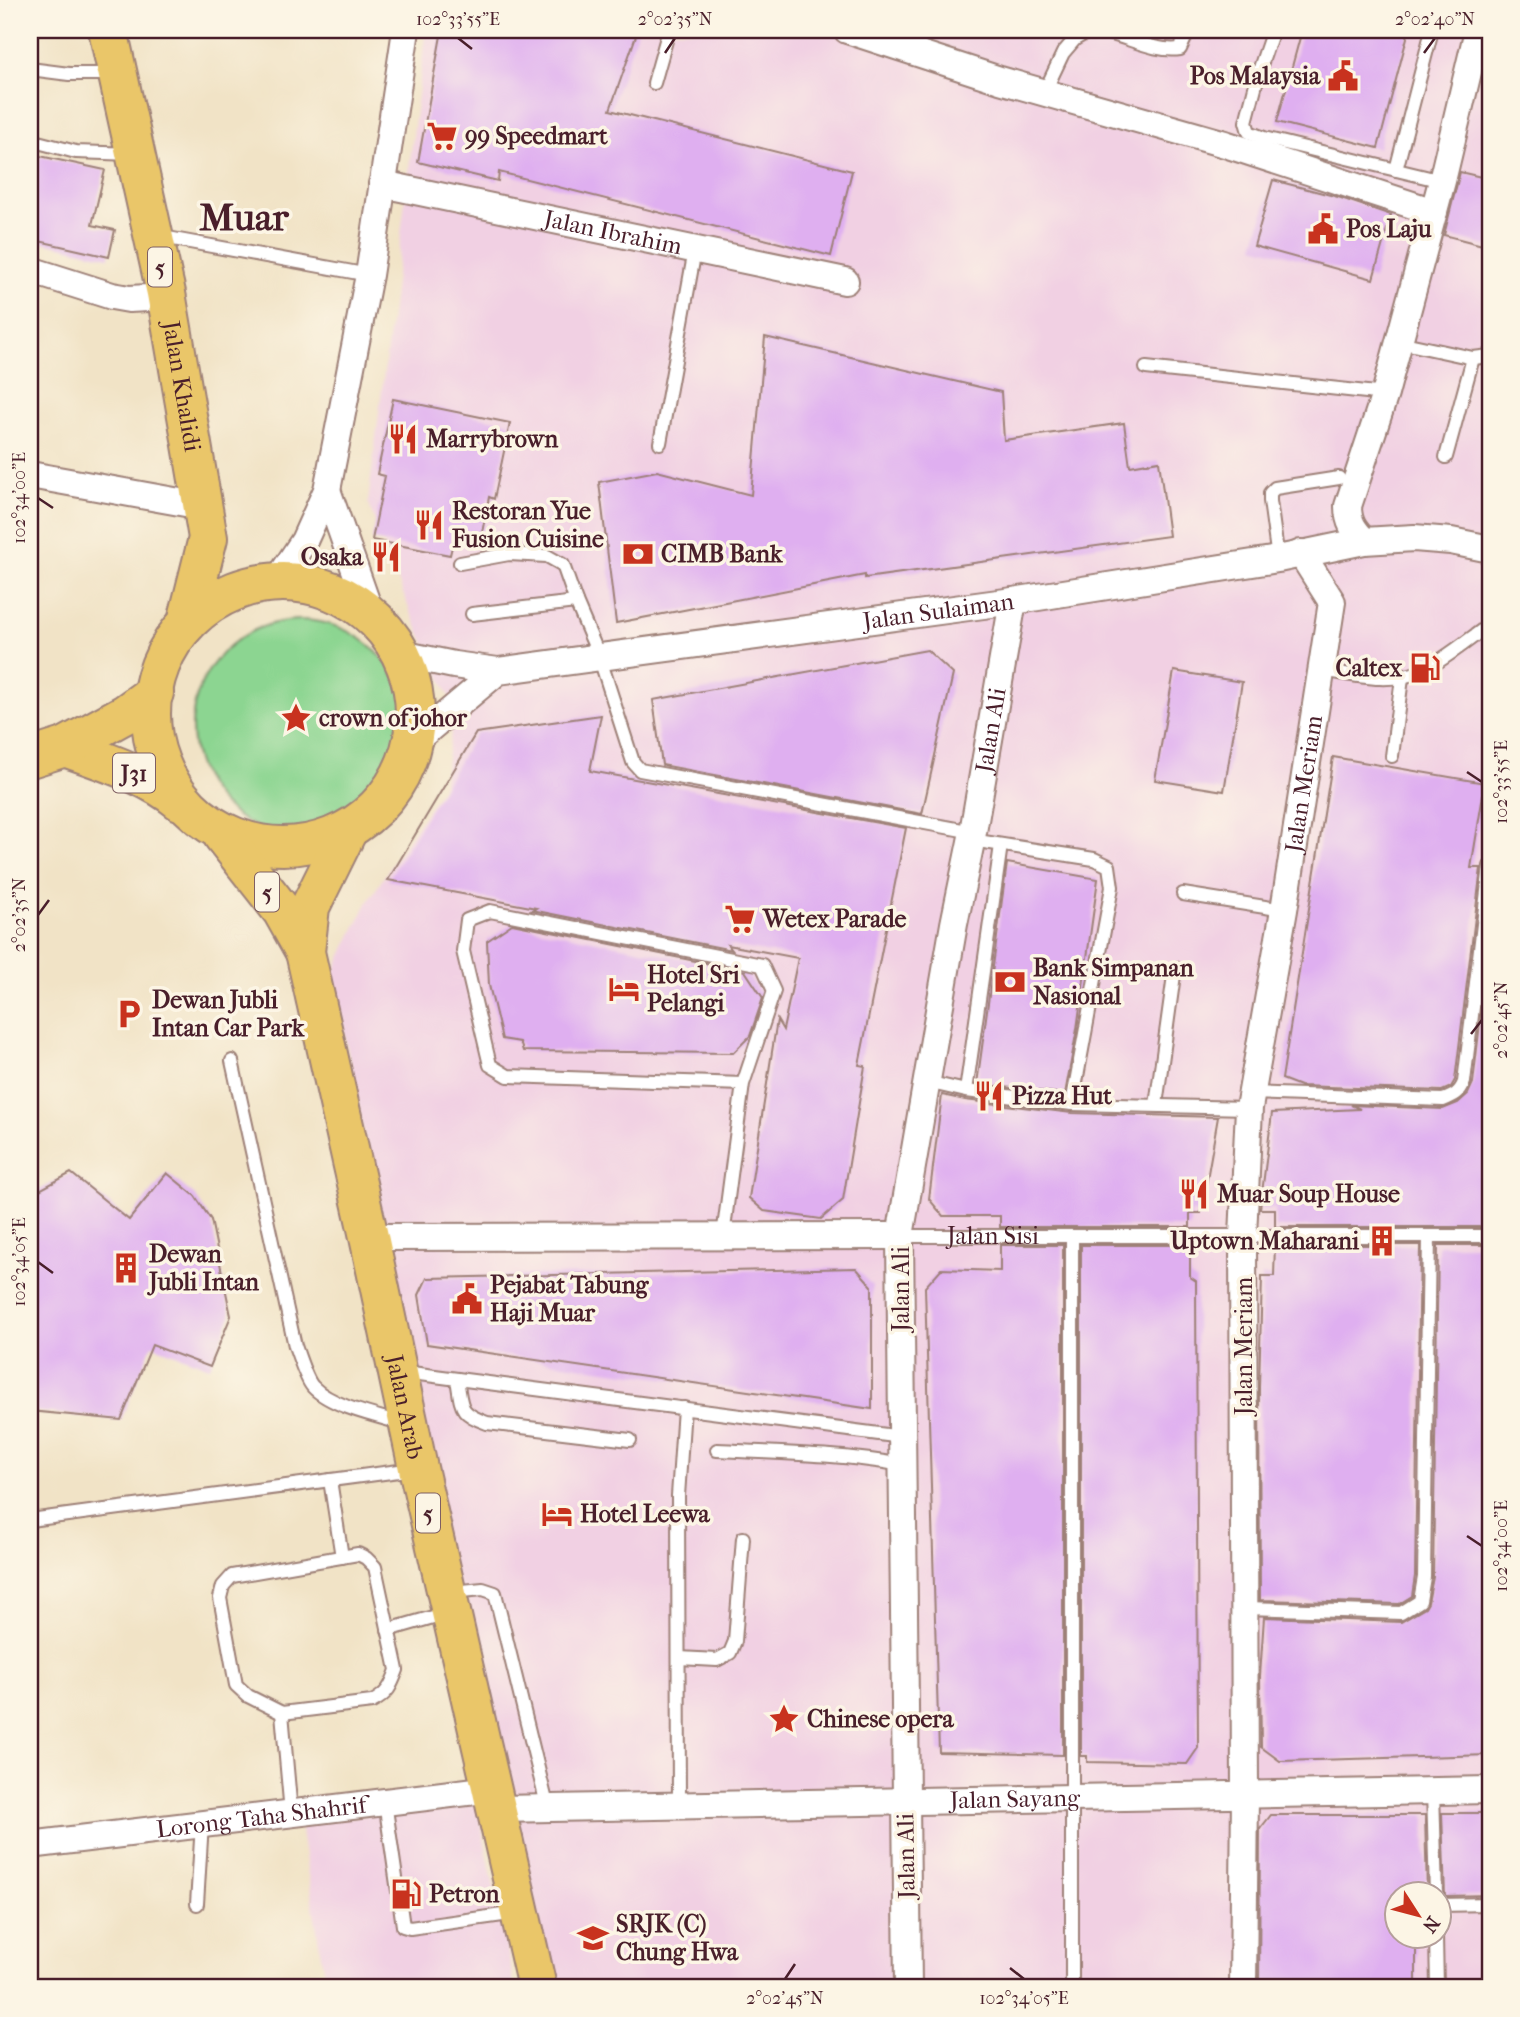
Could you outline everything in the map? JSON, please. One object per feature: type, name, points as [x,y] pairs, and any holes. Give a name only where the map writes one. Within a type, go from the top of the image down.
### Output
[{"type":"main road","name":"Jalan Khalidi","points":[[108,30],[166,293],[205,522]]},
{"type":"main road","points":[[205,522],[248,576],[270,581],[312,584],[344,596],[371,615],[388,633],[401,654],[411,683],[415,714],[411,744],[398,779],[377,808],[348,830],[318,843],[286,849],[253,846],[209,824]]},
{"type":"main road","name":"5","points":[[205,522],[188,618],[161,666],[154,693],[155,731],[160,760],[174,788],[209,824],[282,911],[305,952]]},
{"type":"main road","points":[[188,618],[222,594],[270,581]]},
{"type":"main road","name":"J31","points":[[30,758],[65,747],[125,714],[154,693]]},
{"type":"main road","name":"J31","points":[[65,747],[133,772],[167,790],[209,824]]},
{"type":"main road","name":"Jalan Arab","points":[[348,830],[310,907],[305,952],[408,1425],[537,1987]]},
{"type":"street","points":[[270,581],[304,541],[327,490],[369,275],[405,30]]},
{"type":"street","points":[[847,30],[1000,80],[1225,144],[1434,212]]},
{"type":"street","points":[[1364,541],[1352,527],[1348,506],[1385,394],[1442,181],[1478,30]]},
{"type":"street","name":"Jalan Ibrahim","points":[[382,184],[845,281]]},
{"type":"street","points":[[30,270],[129,299],[166,293]]},
{"type":"street","points":[[30,475],[205,522]]},
{"type":"street","points":[[327,490],[371,615]]},
{"type":"street","name":"Jalan Sulaiman","points":[[401,654],[498,671],[1013,601],[1290,556],[1364,541],[1414,538],[1451,541],[1490,550]]},
{"type":"street","name":"Jalan Meriam","points":[[1243,1987],[1243,1236],[1250,1100],[1284,911],[1332,602],[1290,556]]},
{"type":"street","name":"Jalan Ali","points":[[908,1987],[900,1236],[1013,601]]},
{"type":"street","points":[[411,744],[498,671]]},
{"type":"street","name":"Jalan Sisi","points":[[369,1237],[900,1236]]},
{"type":"street","name":"Jalan Sayang","points":[[495,1799],[548,1809],[1490,1790]]},
{"type":"street","name":"Lorong Taha Shahrif","points":[[30,1845],[385,1802],[495,1799]]},
{"type":"lane","points":[[654,83],[669,30]]},
{"type":"lane","points":[[1044,93],[1063,53],[1075,39],[1092,30],[1168,51],[1180,49],[1189,30]]},
{"type":"lane","points":[[1273,30],[1245,122],[1249,132],[1264,138],[1442,181]]},
{"type":"lane","points":[[1396,170],[1432,30]]},
{"type":"lane","points":[[30,69],[69,74],[118,74]]},
{"type":"lane","points":[[30,140],[76,152],[135,154]]},
{"type":"lane","points":[[153,235],[369,275]]},
{"type":"lane","points":[[660,443],[695,250]]},
{"type":"lane","points":[[1399,342],[1473,358],[1490,356]]},
{"type":"lane","points":[[1446,457],[1473,358]]},
{"type":"lane","points":[[1146,368],[1385,394]]},
{"type":"lane","points":[[1290,556],[1270,501],[1270,493],[1275,488],[1339,478]]},
{"type":"lane","points":[[460,563],[509,554],[547,556],[563,565],[599,656],[633,762],[640,770],[972,836],[1001,845],[1094,859],[1110,866],[1112,887],[1072,1104]]},
{"type":"lane","points":[[472,614],[576,602]]},
{"type":"lane","points":[[1322,670],[1369,678],[1402,678],[1422,671],[1485,628],[1490,619]]},
{"type":"lane","points":[[1392,756],[1402,678]]},
{"type":"lane","points":[[966,1091],[1001,845]]},
{"type":"lane","points":[[927,1082],[966,1091],[1072,1104],[1443,1100],[1461,1090],[1464,1082],[1490,866]]},
{"type":"lane","points":[[1183,894],[1284,911]]},
{"type":"lane","points":[[723,1236],[743,1084],[774,991],[762,965],[489,911],[467,920],[463,951],[490,1065],[509,1076],[743,1084]]},
{"type":"lane","points":[[1156,1105],[1175,968]]},
{"type":"lane","points":[[232,1061],[295,1346],[311,1386],[332,1400],[360,1412],[408,1425]]},
{"type":"lane","name":"Jalan Sisi","points":[[900,1236],[1490,1236]]},
{"type":"lane","points":[[1072,1236],[1072,1987]]},
{"type":"lane","points":[[1245,1608],[1401,1613],[1420,1601],[1424,1577],[1429,1236]]},
{"type":"lane","points":[[396,1371],[902,1437]]},
{"type":"lane","points":[[457,1379],[461,1406],[470,1417],[487,1423],[630,1440]]},
{"type":"lane","points":[[679,1806],[678,1496],[684,1408]]},
{"type":"lane","points":[[717,1450],[821,1454],[902,1465]]},
{"type":"lane","points":[[30,1520],[418,1468]]},
{"type":"lane","points":[[330,1480],[342,1557]]},
{"type":"lane","points":[[679,1658],[717,1660],[730,1653],[735,1641],[743,1538]]},
{"type":"lane","points":[[358,1554],[375,1567],[397,1670],[384,1696],[372,1702],[282,1713],[248,1696],[236,1685],[220,1598],[223,1586],[232,1576],[342,1557],[358,1554]]},
{"type":"lane","points":[[388,1630],[483,1589],[495,1594],[548,1809]]},
{"type":"lane","points":[[282,1713],[291,1813]]},
{"type":"lane","points":[[1433,1791],[1436,1881]]},
{"type":"lane","points":[[385,1802],[403,1926],[410,1928],[521,1912]]},
{"type":"lane","points":[[197,1904],[202,1823]]},
{"type":"lane","points":[[1454,1905],[1490,1904]]},
{"type":"lane","points":[[1436,1951],[1437,1987]]},
{"type":"shaded area","points":[[426,30],[1490,30],[1490,1987],[529,1987],[333,974],[367,903],[442,788],[455,709],[410,611],[368,503]]},
{"type":"shaded area","points":[[476,1800],[515,1987],[326,1987],[300,1825]]},
{"type":"green space","points":[[300,620],[341,628],[360,638],[376,652],[390,668],[400,687],[408,728],[400,769],[390,788],[376,804],[360,818],[341,828],[300,836],[259,828],[240,818],[224,804],[210,788],[200,769],[192,728],[200,687],[210,668],[224,652],[240,638],[259,628]]},
{"type":"building","points":[[442,30],[638,30],[610,110],[852,171],[831,256],[499,172],[498,181],[418,162]]},
{"type":"building","name":"Pos Malaysia","points":[[1302,30],[1409,30],[1378,148],[1277,122]]},
{"type":"building","points":[[40,156],[105,170],[92,225],[115,230],[109,257],[30,239],[30,199]]},
{"type":"building","points":[[1460,172],[1490,179],[1490,247],[1444,235]]},
{"type":"building","name":"Pos Laju","points":[[1273,180],[1338,197],[1391,215],[1373,279],[1254,246]]},
{"type":"building","points":[[765,337],[1001,392],[1004,440],[1124,423],[1130,466],[1159,461],[1169,536],[865,578],[865,575],[616,623],[599,482],[657,471],[751,495]]},
{"type":"building","points":[[393,399],[510,423],[494,499],[489,497],[482,533],[454,538],[450,555],[372,540],[385,476],[377,474]]},
{"type":"building","points":[[927,650],[953,674],[922,814],[662,765],[653,700]]},
{"type":"building","points":[[1174,671],[1242,682],[1224,791],[1155,780]]},
{"type":"building","name":"Wetex Parade","points":[[601,715],[590,771],[906,828],[859,1065],[865,1066],[843,1200],[821,1219],[764,1211],[749,1198],[777,1020],[783,1030],[798,958],[728,945],[732,950],[388,880],[476,733]]},
{"type":"building","points":[[1333,757],[1485,783],[1471,868],[1481,868],[1455,1080],[1451,1087],[1442,1091],[1300,1086],[1282,1079]]},
{"type":"building","points":[[1007,863],[1098,879],[1065,1094],[977,1084]]},
{"type":"building","name":"Hotel Sri Pelangi","points":[[512,924],[745,971],[763,998],[750,1036],[733,1053],[523,1051],[520,1042],[502,1039],[489,985],[487,941]]},
{"type":"building","points":[[1490,937],[1490,1227],[1275,1227],[1275,1209],[1260,1209],[1272,1113],[1360,1109],[1351,1105],[1443,1109],[1458,1103],[1468,1094],[1473,1083]]},
{"type":"building","points":[[942,1095],[1072,1113],[1218,1117],[1201,1213],[1190,1213],[1190,1227],[1000,1227],[1000,1216],[943,1216],[929,1199]]},
{"type":"building","name":"Dewan Jubli Intan","points":[[71,1173],[129,1220],[167,1173],[195,1196],[211,1220],[231,1316],[210,1367],[152,1345],[121,1420],[30,1411],[30,1195]]},
{"type":"building","points":[[1000,1245],[1063,1245],[1063,1755],[939,1752],[925,1287],[941,1269],[1000,1271]]},
{"type":"building","points":[[1081,1245],[1190,1245],[1190,1277],[1196,1281],[1198,1748],[1187,1764],[1087,1762],[1087,1756],[1081,1756]]},
{"type":"building","points":[[1275,1245],[1420,1245],[1415,1576],[1412,1596],[1399,1604],[1260,1600],[1259,1387],[1262,1276],[1274,1276]]},
{"type":"building","points":[[1438,1245],[1490,1245],[1490,1755],[1280,1761],[1261,1747],[1260,1676],[1264,1617],[1401,1622],[1425,1608],[1428,1603],[1433,1577]]},
{"type":"building","points":[[856,1268],[872,1286],[872,1409],[427,1344],[419,1295],[427,1278]]},
{"type":"building","points":[[1442,1813],[1490,1813],[1490,1895],[1454,1896],[1454,1881],[1444,1881]]},
{"type":"building","points":[[1271,1815],[1425,1815],[1427,1881],[1384,1881],[1384,1951],[1416,1951],[1416,1987],[1259,1987],[1260,1829]]},
{"type":"place","name":"Pos Malaysia","points":[[1343,76]]},
{"type":"place","name":"99 Speedmart","points":[[442,136]]},
{"type":"place","name":"Pos Laju","points":[[1323,229]]},
{"type":"place","name":"Marrybrown","points":[[403,439]]},
{"type":"place","name":"Restoran Yue Fusion Cuisine","points":[[429,525]]},
{"type":"place","name":"CIMB Bank","points":[[638,554]]},
{"type":"place","name":"Osaka","points":[[386,557]]},
{"type":"place","name":"Caltex","points":[[1425,668]]},
{"type":"place","name":"crown of johor","points":[[296,718]]},
{"type":"place","name":"Wetex Parade","points":[[740,919]]},
{"type":"place","name":"Bank Simpanan Nasional","points":[[1010,982]]},
{"type":"place","name":"Hotel Sri Pelangi","points":[[624,989]]},
{"type":"place","name":"Dewan Jubli Intan Car Park","points":[[129,1014]]},
{"type":"place","name":"Pizza Hut","points":[[989,1096]]},
{"type":"place","name":"Muar Soup House","points":[[1194,1194]]},
{"type":"place","name":"Uptown Maharani","points":[[1382,1241]]},
{"type":"place","name":"Dewan Jubli Intan","points":[[126,1268]]},
{"type":"place","name":"Pejabat Tabung Haji Muar","points":[[467,1299]]},
{"type":"place","name":"Hotel Leewa","points":[[557,1514]]},
{"type":"place","name":"Chinese opera","points":[[784,1719]]},
{"type":"place","name":"Petron","points":[[406,1894]]},
{"type":"place","name":"SRJK (C) Chung Hwa","points":[[593,1938]]},
{"type":"district","name":"Muar","points":[[244,217]]}]
